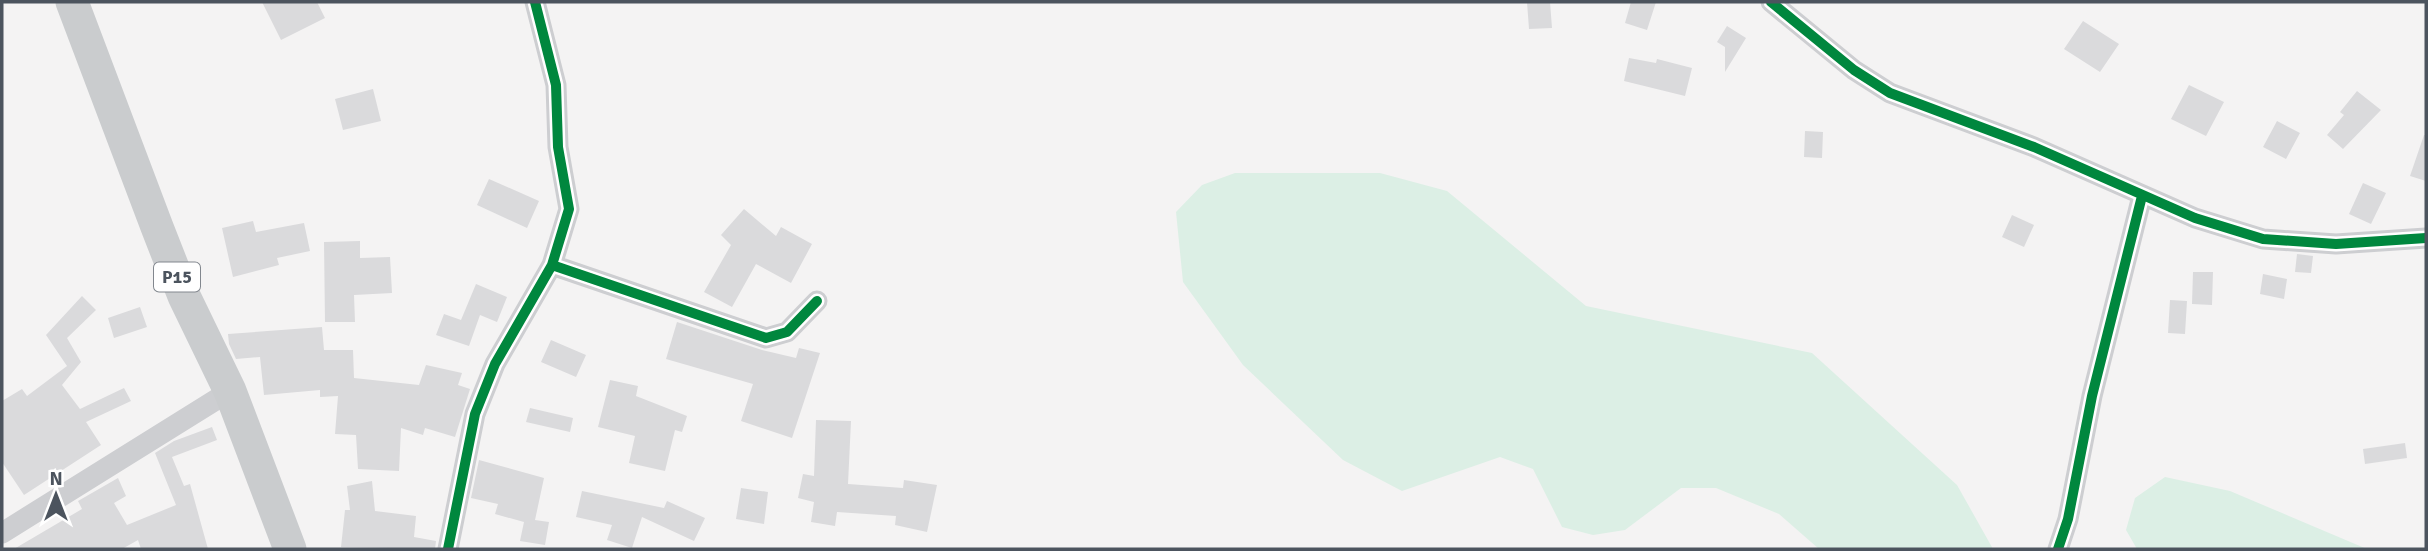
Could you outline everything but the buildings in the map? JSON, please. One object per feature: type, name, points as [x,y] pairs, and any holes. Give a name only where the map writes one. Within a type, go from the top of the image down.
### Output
[{"type":"main road","name":"P15","points":[[72,2],[180,285],[230,391],[290,549]]},
{"type":"street","points":[[448,549],[475,414],[495,364],[552,265],[569,209],[558,147],[556,85],[535,2]]},
{"type":"street","points":[[1771,2],[1854,70],[1890,93],[2034,148],[2194,218],[2263,239],[2336,244],[2426,238]]},
{"type":"street","points":[[2059,549],[2068,519],[2092,396],[2142,196]]},
{"type":"street","points":[[552,265],[766,338],[787,332],[817,301]]},
{"type":"street","points":[[2,533],[230,391]]},
{"type":"green space","points":[[1235,173],[1380,173],[1447,191],[1586,306],[1812,353],[1957,485],[1993,549],[1819,549],[1779,514],[1716,488],[1681,488],[1625,530],[1593,535],[1562,527],[1533,469],[1500,457],[1402,491],[1343,460],[1243,365],[1183,282],[1176,212],[1202,185]]},
{"type":"green space","points":[[2165,477],[2230,491],[2367,549],[2137,549],[2126,530],[2135,498]]},
{"type":"cycle path","points":[[448,549],[475,414],[495,364],[552,265],[569,209],[558,147],[556,85],[535,2]]},
{"type":"cycle path","points":[[1771,2],[1854,70],[1890,93],[2034,147],[2195,218],[2263,239],[2336,244],[2426,238]]},
{"type":"cycle path","points":[[2058,549],[2068,519],[2092,396],[2142,196]]},
{"type":"cycle path","points":[[552,265],[766,338],[787,332],[817,301]]}]
